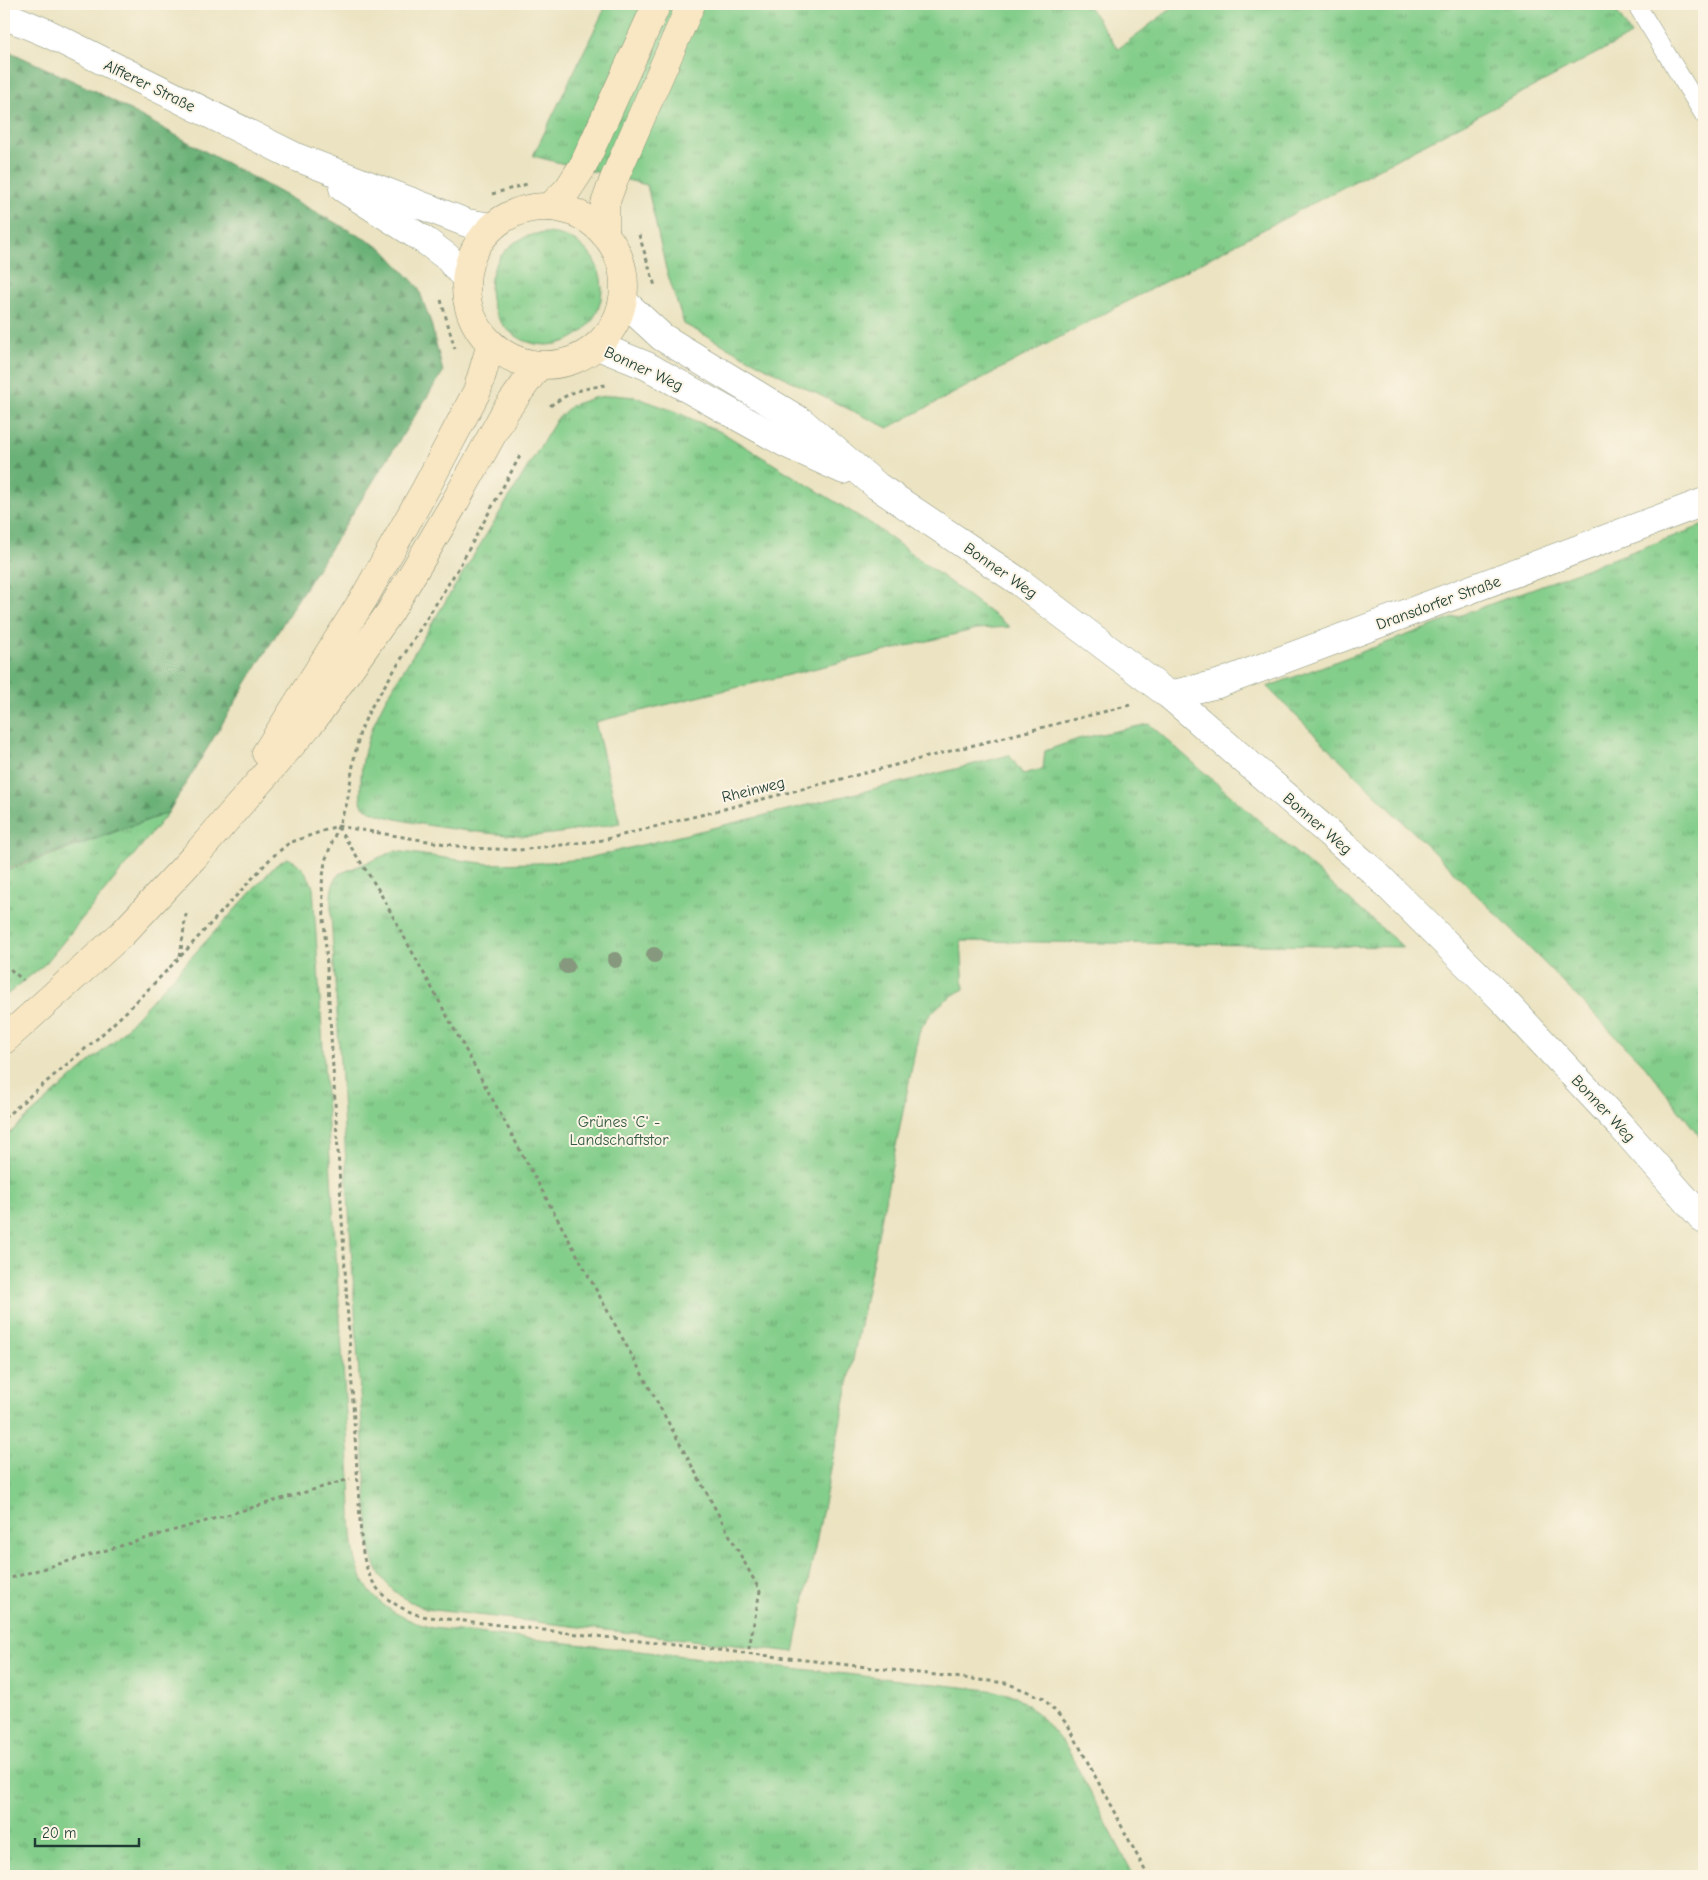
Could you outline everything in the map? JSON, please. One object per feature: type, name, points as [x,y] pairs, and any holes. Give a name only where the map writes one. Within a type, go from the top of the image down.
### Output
[{"type":"main road","points":[[550,207],[568,190],[583,166],[657,4]]},
{"type":"main road","points":[[605,234],[605,204],[614,179],[691,4]]},
{"type":"main road","points":[[550,207],[571,211],[590,220],[605,234],[618,255],[624,278],[623,301],[614,326],[598,346],[580,358],[560,364],[538,366],[513,359],[491,344],[476,325],[467,302],[466,278],[470,259],[479,242],[492,227],[516,212],[529,208],[550,207]]},
{"type":"main road","points":[[222,824],[364,598],[477,391],[491,344]]},
{"type":"main road","points":[[4,1040],[123,932],[193,858],[314,719],[390,612],[456,502],[506,410],[538,366]]},
{"type":"street","name":"Alfterer Straße","points":[[4,14],[47,33],[296,157],[467,223],[492,227]]},
{"type":"street","name":"Alfterer Straße","points":[[296,157],[427,242],[447,257],[466,278]]},
{"type":"street","name":"Bonner Weg","points":[[623,301],[662,337],[802,422],[877,486],[1021,583],[1170,695],[1380,878],[1511,1008],[1620,1125],[1704,1220]]},
{"type":"street","name":"Bonner Weg","points":[[598,346],[647,366],[787,444],[877,486]]},
{"type":"street","name":"Dransdorfer Straße","points":[[1170,695],[1218,684],[1704,502]]},
{"type":"lane","points":[[1636,4],[1704,115]]},
{"type":"path","points":[[487,195],[535,181]]},
{"type":"path","points":[[638,231],[639,240],[657,293]]},
{"type":"path","points":[[438,294],[456,352]]},
{"type":"path","points":[[548,408],[566,394],[609,384]]},
{"type":"path","points":[[521,453],[460,567],[370,709],[360,732],[347,802],[325,861],[322,884],[361,1537],[363,1554],[370,1577],[381,1593],[393,1604],[421,1616],[1006,1683],[1043,1698],[1068,1725],[1148,1876]]},
{"type":"path","name":"Rheinweg","points":[[338,826],[470,848],[519,850],[596,842],[1170,695]]},
{"type":"path","points":[[4,1118],[129,1009],[279,851],[289,843],[338,826]]},
{"type":"path","points":[[338,826],[382,897],[760,1591],[748,1653]]},
{"type":"path","points":[[4,1580],[350,1479]]},
{"type":"green space","points":[[607,4],[1087,4],[1118,49],[1177,4],[1612,4],[1631,35],[888,428],[799,385],[684,324],[666,269],[647,185],[533,156]]},
{"type":"green space","points":[[4,49],[97,92],[383,249],[418,287],[431,323],[443,372],[296,602],[168,813],[4,870]]},
{"type":"green space","points":[[546,233],[557,234],[567,238],[585,250],[597,268],[601,278],[601,300],[597,310],[585,328],[567,340],[557,344],[546,345],[535,344],[525,340],[507,328],[495,310],[491,300],[490,289],[491,278],[495,268],[507,250],[525,238],[535,234]]},
{"type":"green space","points":[[613,395],[635,397],[674,411],[723,433],[873,525],[1010,627],[977,629],[595,722],[620,823],[526,836],[438,827],[387,817],[370,811],[361,801],[362,765],[370,733],[384,702],[557,419],[572,405],[593,398]]},
{"type":"green space","points":[[1704,525],[1704,1142],[1645,1066],[1499,917],[1267,687]]},
{"type":"green space","name":"Grünes 'C' - Landschaftstor","points":[[1149,724],[1403,947],[961,941],[964,989],[938,1007],[927,1018],[919,1032],[794,1652],[426,1609],[403,1598],[394,1591],[380,1575],[375,1565],[369,1540],[331,915],[332,888],[339,874],[395,851],[488,864],[538,863],[584,859],[1009,755],[1023,774],[1043,769],[1045,751],[1078,739]]},
{"type":"green space","points":[[168,813],[46,963],[4,997],[4,872]]},
{"type":"green space","points":[[287,858],[303,870],[313,887],[352,1531],[354,1553],[359,1572],[369,1589],[383,1604],[404,1617],[432,1628],[989,1690],[1016,1696],[1040,1716],[1067,1748],[1134,1876],[4,1876],[4,1138],[117,1038],[275,866]]}]
